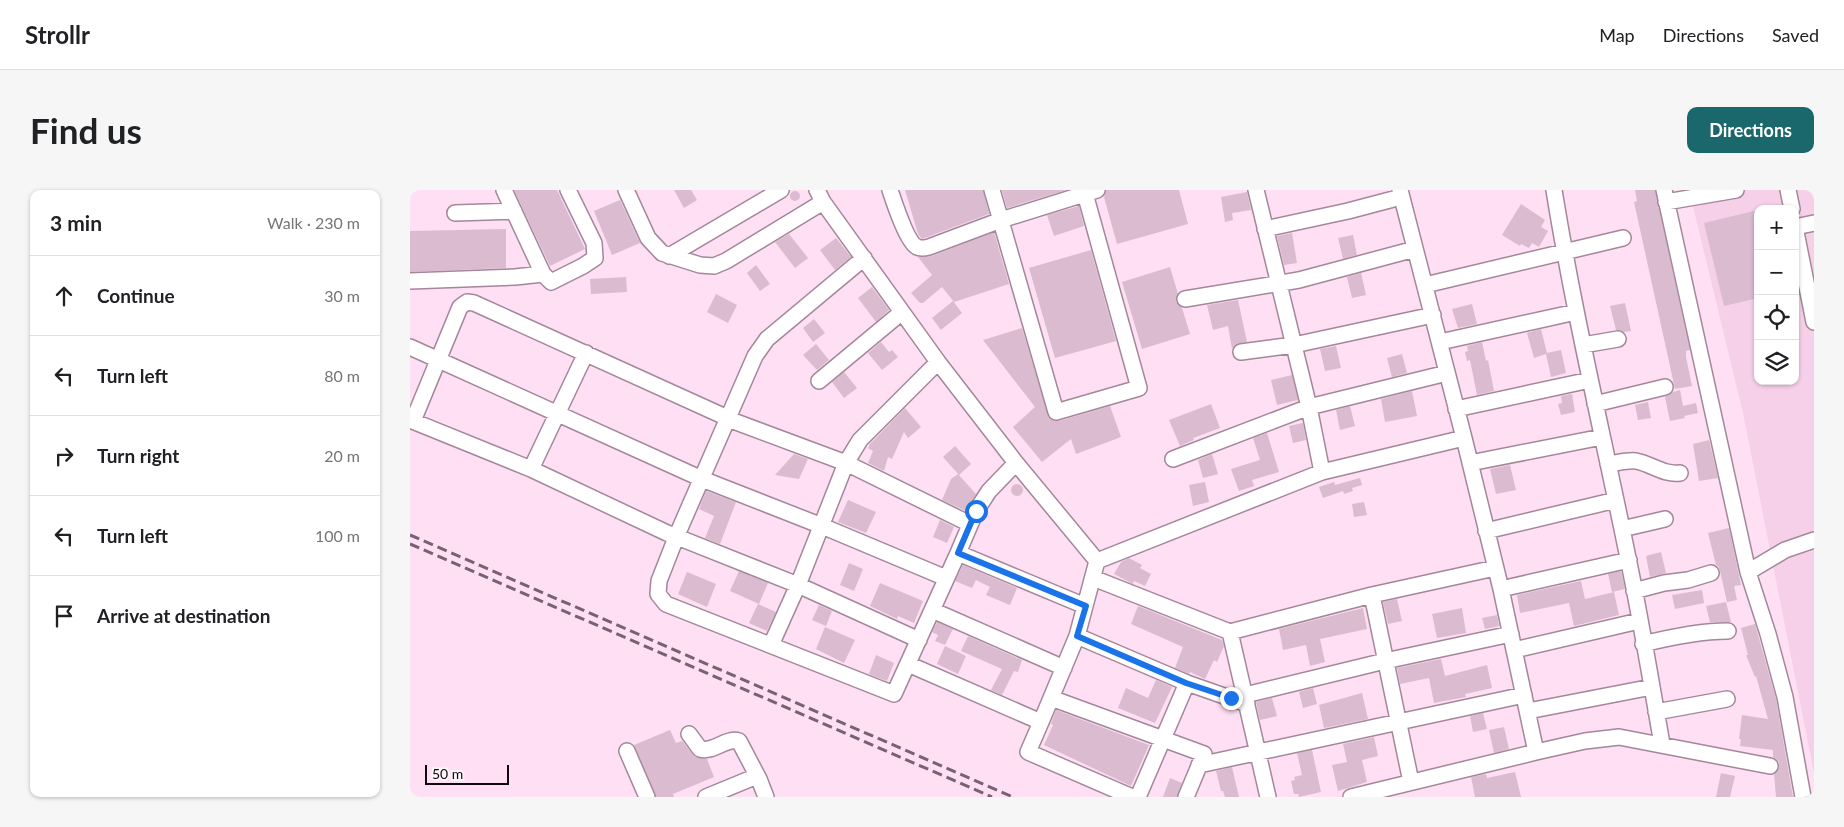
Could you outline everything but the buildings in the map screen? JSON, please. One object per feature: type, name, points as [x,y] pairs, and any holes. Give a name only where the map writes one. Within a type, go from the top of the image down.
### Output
[{"type":"street","points":[[504,190],[543,274],[551,282],[595,258],[594,244],[568,190]]},
{"type":"street","points":[[669,256],[781,190]]},
{"type":"street","points":[[890,190],[910,239],[919,248],[929,248],[1001,220],[1089,191],[1139,388],[1056,412],[1001,220],[992,190]]},
{"type":"street","points":[[1256,190],[1294,344],[1322,472]]},
{"type":"street","points":[[1554,190],[1576,312],[1629,560],[1662,744]]},
{"type":"street","points":[[1736,190],[1665,196],[1748,572],[1768,634],[1785,697],[1802,797]]},
{"type":"street","points":[[1788,190],[1791,205]]},
{"type":"street","points":[[633,193],[648,238],[662,253],[700,265],[714,266],[726,261],[820,196],[938,362],[1016,463],[1097,561]]},
{"type":"street","points":[[1265,228],[1348,211],[1401,194],[1501,589],[1536,752]]},
{"type":"street","points":[[455,213],[514,211]]},
{"type":"street","points":[[1814,223],[1795,228],[1814,322]]},
{"type":"street","points":[[1425,285],[1623,238]]},
{"type":"street","points":[[1186,299],[1279,284],[1415,249]]},
{"type":"street","points":[[864,258],[767,339],[755,356],[677,535],[659,581],[658,594],[666,604],[894,694],[976,511],[990,491],[1016,463]]},
{"type":"street","points":[[410,281],[515,278],[543,274]]},
{"type":"street","points":[[918,640],[798,585],[677,535],[667,533],[531,469],[411,421],[460,306],[467,302],[474,303],[721,414],[728,419],[846,463],[970,524]]},
{"type":"street","points":[[819,381],[902,312]]},
{"type":"street","points":[[1440,342],[1576,312]]},
{"type":"street","points":[[1242,352],[1294,344],[1433,316]]},
{"type":"street","points":[[1583,346],[1618,338]]},
{"type":"street","points":[[410,347],[702,479],[822,526],[946,578]]},
{"type":"street","points":[[531,469],[586,353]]},
{"type":"street","points":[[771,645],[798,585],[846,463],[860,440],[938,362]]},
{"type":"street","points":[[1173,459],[1308,407],[1447,373]]},
{"type":"street","points":[[1456,409],[1590,380]]},
{"type":"street","points":[[1595,404],[1665,387]]},
{"type":"street","points":[[1470,463],[1602,437]]},
{"type":"street","points":[[1097,561],[1322,472],[1464,438]]},
{"type":"street","points":[[1608,464],[1635,461],[1670,474],[1680,473]]},
{"type":"street","points":[[1486,531],[1616,500]]},
{"type":"street","points":[[1622,529],[1665,520]]},
{"type":"street","points":[[1748,572],[1785,550],[1814,540]]},
{"type":"street","points":[[958,553],[1086,606]]},
{"type":"street","points":[[1501,589],[1629,560]]},
{"type":"street","points":[[1097,561],[1077,636],[1028,752],[1132,797]]},
{"type":"street","points":[[1093,578],[1230,632],[1372,595],[1495,568]]},
{"type":"street","points":[[1634,591],[1664,583],[1688,580],[1711,573]]},
{"type":"street","points":[[1372,595],[1410,782]]},
{"type":"street","points":[[932,610],[1064,668]]},
{"type":"street","points":[[1514,650],[1639,622]]},
{"type":"street","points":[[1643,644],[1673,636],[1710,631],[1728,631]]},
{"type":"street","points":[[1230,632],[1268,797]]},
{"type":"street","points":[[1077,636],[1186,683],[1246,699],[1385,661],[1511,634]]},
{"type":"street","points":[[908,664],[1041,722]]},
{"type":"street","points":[[1138,797],[1186,683]]},
{"type":"street","points":[[1528,711],[1652,687]]},
{"type":"street","points":[[1199,765],[1524,695]]},
{"type":"street","points":[[1051,698],[1204,754],[1186,797]]},
{"type":"street","points":[[1656,712],[1726,698]]},
{"type":"street","points":[[689,734],[700,750],[731,740],[739,742],[766,797]]},
{"type":"street","points":[[1351,797],[1585,741],[1620,737],[1770,766]]},
{"type":"street","points":[[627,751],[647,797]]},
{"type":"street","points":[[706,797],[757,776]]},
{"type":"shaded area","points":[[1689,190],[1814,190],[1814,773],[1743,413]]},
{"type":"railway","points":[[410,535],[1013,797]]},
{"type":"railway","points":[[410,544],[992,797]]},
{"type":"route","points":[[976,511],[958,553],[1086,606],[1077,636],[1186,683],[1231,698]]}]
